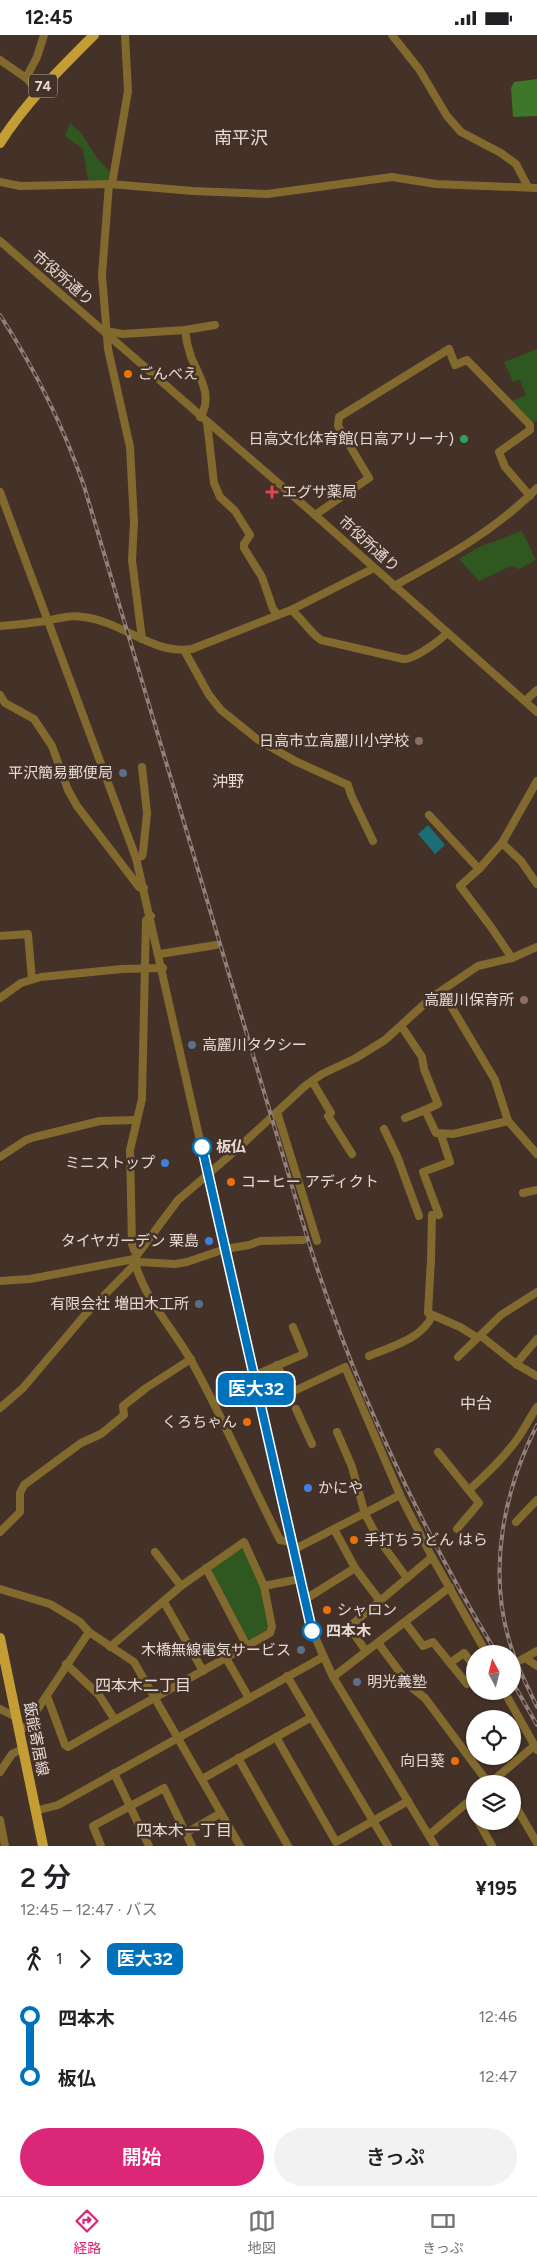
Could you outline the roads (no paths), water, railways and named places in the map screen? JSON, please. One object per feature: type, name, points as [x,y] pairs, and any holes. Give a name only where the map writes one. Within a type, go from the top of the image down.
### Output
[{"type":"main road","name":"74","points":[[0,143],[17,116],[38,91],[94,35]]},
{"type":"main road","name":"飯能寄居線","points":[[0,1638],[43,1846]]},
{"type":"street","points":[[26,78],[37,57],[44,35]]},
{"type":"street","points":[[125,35],[128,91],[110,184],[102,275],[108,349],[130,447],[134,523],[132,560],[142,639]]},
{"type":"street","points":[[392,35],[419,69],[447,116],[461,132],[501,153],[516,165],[528,187]]},
{"type":"street","points":[[0,60],[26,78],[38,91]]},
{"type":"street","points":[[0,182],[20,186],[110,184],[193,191],[267,194],[392,177],[436,184],[537,188]]},
{"type":"street","name":"市役所通り","points":[[0,241],[315,515],[537,712]]},
{"type":"street","points":[[107,334],[185,330],[215,325]]},
{"type":"street","points":[[185,330],[189,351],[204,385],[206,408],[204,420],[214,483],[222,500],[235,511],[250,535],[244,544],[244,548],[264,582],[273,609],[278,615]]},
{"type":"street","points":[[315,515],[369,478],[338,426],[340,417],[449,349],[455,365],[467,360],[530,425],[530,430],[499,452],[505,467],[530,495]]},
{"type":"street","points":[[394,586],[456,552],[497,522],[537,488]]},
{"type":"street","points":[[0,492],[136,858],[163,967],[310,1626],[333,1677],[435,1846]]},
{"type":"street","points":[[0,626],[60,617],[84,617],[99,620],[164,648],[184,650],[205,645],[291,610],[374,569]]},
{"type":"street","points":[[291,610],[298,615],[314,635],[321,639],[403,659],[410,659],[447,633]]},
{"type":"street","points":[[184,650],[209,695],[221,710],[258,739],[295,761],[348,785],[373,841]]},
{"type":"street","points":[[525,701],[537,690]]},
{"type":"street","points":[[0,695],[5,703],[34,719],[52,746],[68,791],[77,806],[139,887],[144,888]]},
{"type":"street","points":[[136,858],[142,856],[144,852],[148,813],[142,767]]},
{"type":"street","points":[[512,958],[460,886],[479,869],[502,843],[537,781]]},
{"type":"street","points":[[429,815],[479,869]]},
{"type":"street","points":[[502,843],[521,861],[537,884]]},
{"type":"street","points":[[151,916],[146,920],[142,1099],[130,1150],[132,1244],[146,1291],[191,1359],[223,1419],[280,1540],[292,1546],[334,1529],[400,1495]]},
{"type":"street","points":[[0,937],[28,934],[32,979]]},
{"type":"street","points":[[160,955],[216,945]]},
{"type":"street","points":[[0,1408],[23,1389],[84,1316],[136,1259],[178,1200],[312,1081],[356,1058],[402,1027],[432,997],[478,966],[512,958],[537,947]]},
{"type":"street","points":[[0,998],[22,983],[32,979],[122,969],[163,967]]},
{"type":"street","points":[[442,991],[495,1080],[508,1121],[537,1154]]},
{"type":"street","points":[[402,1027],[422,1057],[424,1069],[438,1104],[405,1118]]},
{"type":"street","points":[[312,1081],[331,1113],[328,1116],[352,1154]]},
{"type":"street","points":[[425,1109],[436,1133],[441,1135],[508,1121]]},
{"type":"street","points":[[277,1112],[317,1241]]},
{"type":"street","points":[[0,1157],[26,1140],[62,1129],[100,1121],[136,1120]]},
{"type":"street","points":[[384,1129],[397,1156],[419,1216]]},
{"type":"street","points":[[441,1135],[450,1162],[423,1172],[435,1215],[427,1309],[432,1316],[449,1321],[479,1337],[516,1364],[537,1376]]},
{"type":"street","points":[[523,1193],[537,1190]]},
{"type":"street","points":[[0,1281],[30,1279],[136,1259],[139,1261],[187,1262],[225,1249],[260,1241],[303,1240]]},
{"type":"street","points":[[458,1357],[501,1315],[537,1292]]},
{"type":"street","points":[[369,1356],[410,1338],[429,1324],[432,1316]]},
{"type":"street","points":[[253,1376],[304,1353],[293,1327]]},
{"type":"street","points":[[516,1364],[537,1339]]},
{"type":"street","points":[[0,1532],[20,1512],[20,1493],[24,1485],[82,1443],[101,1434],[124,1415],[124,1406],[146,1388],[191,1359]]},
{"type":"street","points":[[277,1365],[290,1393],[345,1367],[400,1495],[432,1557],[483,1645]]},
{"type":"street","points":[[469,1490],[498,1463],[519,1436],[524,1424],[537,1407]]},
{"type":"street","points":[[296,1409],[312,1444]]},
{"type":"street","points":[[337,1432],[352,1467],[365,1514],[379,1540],[407,1577]]},
{"type":"street","points":[[438,1452],[479,1503],[457,1529]]},
{"type":"street","points":[[516,1522],[537,1501]]},
{"type":"street","points":[[334,1529],[355,1568],[380,1601]]},
{"type":"street","points":[[47,1696],[65,1745],[68,1747],[272,1630],[264,1586],[244,1542],[181,1586],[110,1647]]},
{"type":"street","points":[[155,1552],[181,1586]]},
{"type":"street","points":[[366,1651],[349,1627],[432,1557]]},
{"type":"street","points":[[206,1568],[247,1646]]},
{"type":"street","points":[[304,1600],[355,1568]]},
{"type":"street","points":[[264,1586],[299,1579]]},
{"type":"street","points":[[333,1677],[450,1587]]},
{"type":"street","points":[[0,1589],[50,1604],[80,1622],[89,1632],[134,1662],[179,1737],[240,1846]]},
{"type":"street","points":[[164,1602],[203,1671]]},
{"type":"street","points":[[405,1622],[423,1646],[433,1642],[466,1683]]},
{"type":"street","points":[[19,1732],[47,1696],[66,1664],[89,1632]]},
{"type":"street","points":[[378,1643],[411,1687],[425,1698],[482,1775]]},
{"type":"street","points":[[521,1660],[537,1651]]},
{"type":"street","points":[[450,1663],[464,1653],[466,1656]]},
{"type":"street","points":[[35,1811],[58,1805],[323,1657]]},
{"type":"street","points":[[226,1658],[249,1698]]},
{"type":"street","points":[[525,1658],[537,1666]]},
{"type":"street","points":[[66,1664],[99,1695],[115,1719]]},
{"type":"street","points":[[287,1677],[388,1846]]},
{"type":"street","points":[[500,1775],[536,1748],[509,1700]]},
{"type":"street","points":[[0,1709],[16,1717]]},
{"type":"street","points":[[202,1779],[310,1717]]},
{"type":"street","points":[[276,1737],[336,1842],[408,1801]]},
{"type":"street","points":[[0,1772],[12,1754],[22,1749]]},
{"type":"street","points":[[238,1758],[288,1846]]},
{"type":"street","points":[[114,1773],[149,1846]]},
{"type":"street","points":[[101,1846],[93,1826],[164,1788],[192,1846]]},
{"type":"street","points":[[429,1835],[466,1805]]},
{"type":"street","points":[[186,1833],[221,1813]]},
{"type":"street","points":[[521,1815],[537,1843]]},
{"type":"street","points":[[0,1820],[4,1846]]},
{"type":"street","points":[[483,1830],[492,1846]]},
{"type":"water","points":[[428,825],[445,845],[435,854],[418,834]]},
{"type":"railway","points":[[0,315],[25,356],[47,398],[67,441],[84,486],[326,1295],[367,1401],[414,1503],[440,1554],[492,1645]]},
{"type":"railway","points":[[537,1425],[525,1450],[508,1503],[500,1557],[503,1613],[509,1640],[537,1707]]},
{"type":"railway","points":[[521,1697],[537,1725]]},
{"type":"place","name":"ごんべえ","points":[[128,374]]},
{"type":"place","name":"日高文化体育館(日高アリーナ)","points":[[464,439]]},
{"type":"place","name":"エグサ薬局","points":[[272,492]]},
{"type":"place","name":"日高市立高麗川小学校","points":[[419,741]]},
{"type":"place","name":"平沢簡易郵便局","points":[[123,773]]},
{"type":"place","name":"高麗川保育所","points":[[524,1000]]},
{"type":"place","name":"高麗川タクシー","points":[[192,1045]]},
{"type":"place","name":"板仏","points":[[202,1147]]},
{"type":"place","name":"ミニストップ","points":[[165,1163]]},
{"type":"place","name":"コーヒー アディクト","points":[[231,1182]]},
{"type":"place","name":"タイヤガーデン 栗島","points":[[209,1241]]},
{"type":"place","name":"有限会社 増田木工所","points":[[199,1304]]},
{"type":"place","name":"くろちゃん","points":[[247,1422]]},
{"type":"place","name":"かにや","points":[[308,1488]]},
{"type":"place","name":"手打ちうどん はら","points":[[354,1540]]},
{"type":"place","name":"シャロン","points":[[327,1610]]},
{"type":"place","name":"四本木","points":[[312,1631]]},
{"type":"place","name":"木橋無線電気サービス","points":[[301,1650]]},
{"type":"place","name":"明光義塾","points":[[357,1682]]},
{"type":"place","name":"向日葵","points":[[455,1761]]},
{"type":"district","name":"南平沢","points":[[241,138]]},
{"type":"district","name":"沖野","points":[[228,781]]},
{"type":"district","name":"中台","points":[[476,1403]]},
{"type":"district","name":"四本木二丁目","points":[[143,1685]]},
{"type":"district","name":"四本木一丁目","points":[[184,1830]]}]
